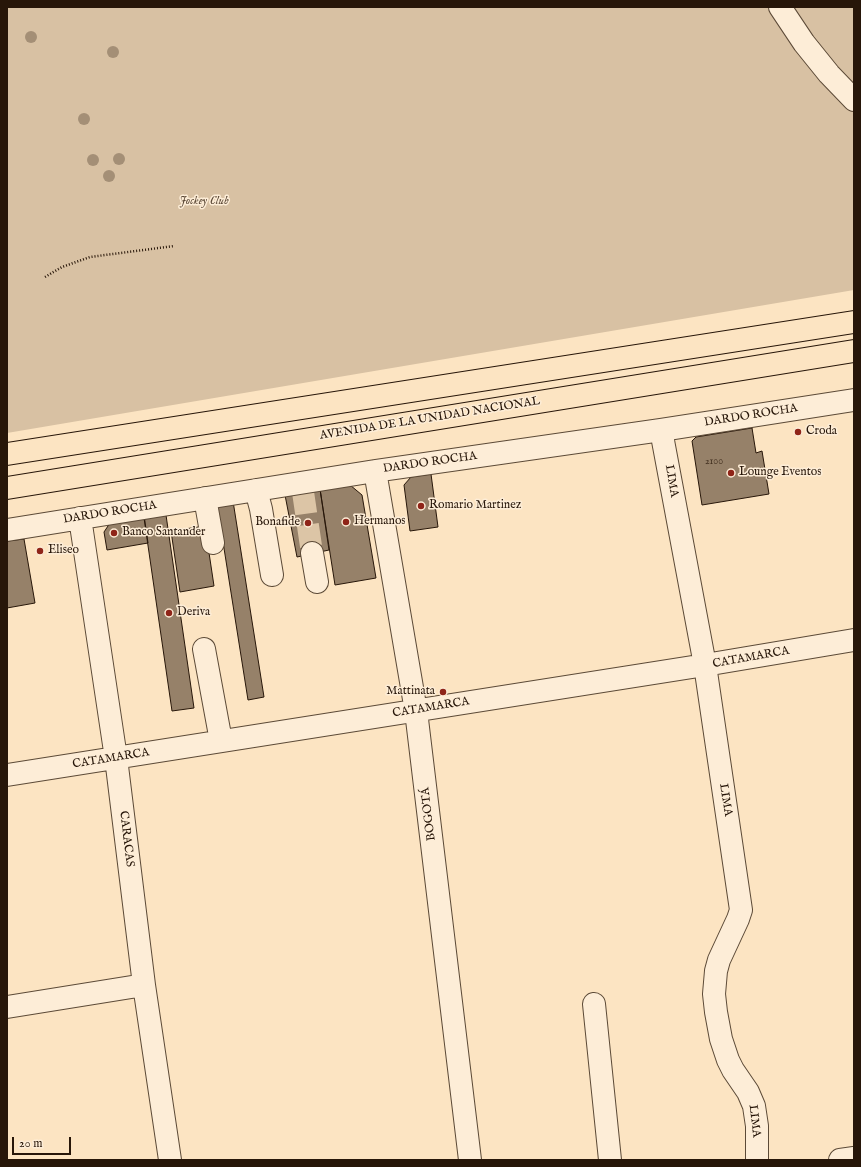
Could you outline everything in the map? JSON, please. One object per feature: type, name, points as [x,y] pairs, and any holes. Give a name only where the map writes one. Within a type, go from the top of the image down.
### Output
[{"type":"main road","points":[[7,454],[854,322]]},
{"type":"main road","name":"AVENIDA DE LA UNIDAD NACIONAL","points":[[7,488],[854,351]]},
{"type":"street","points":[[780,7],[804,43],[829,74],[854,100]]},
{"type":"street","name":"DARDO ROCHA","points":[[7,530],[256,490],[302,487],[375,471],[661,430],[854,400]]},
{"type":"street","name":"LIMA","points":[[661,430],[705,665],[741,910],[719,960],[714,982],[714,994],[721,1039],[728,1060],[748,1092],[754,1106],[757,1126],[757,1160]]},
{"type":"street","name":"BOGOTÁ","points":[[375,471],[416,711],[470,1160]]},
{"type":"street","points":[[256,490],[261,509],[272,575]]},
{"type":"street","points":[[205,498],[213,543]]},
{"type":"street","name":"CARACAS","points":[[80,518],[116,758],[144,985],[170,1160]]},
{"type":"street","points":[[312,554],[317,582]]},
{"type":"street","name":"CATAMARCA","points":[[7,775],[705,665],[854,640]]},
{"type":"street","points":[[204,649],[221,741]]},
{"type":"street","points":[[7,1007],[144,985]]},
{"type":"street","points":[[594,1004],[610,1160]]},
{"type":"street","points":[[840,1160],[854,1158]]},
{"type":"path","points":[[45,277],[62,268],[90,257],[174,246]]},
{"type":"green space","name":"Jockey Club","points":[[7,7],[854,7],[854,290],[7,433]]},
{"type":"building","name":"Lounge Eventos","points":[[752,428],[756,453],[762,451],[769,494],[702,505],[692,441],[696,437]]},
{"type":"building","name":"Romario Martinez","points":[[431,474],[438,527],[410,531],[404,485],[411,477]]},
{"type":"building","name":"Hermanos","points":[[350,485],[362,495],[376,578],[335,585],[320,489]]},
{"type":"building","name":"Bonafide","points":[[320,489],[329,550],[297,557],[285,495]]},
{"type":"building","name":"Deriva","points":[[233,501],[264,697],[248,700],[217,504]]},
{"type":"building","points":[[144,515],[148,543],[107,550],[104,532],[112,520]]},
{"type":"building","name":"Deriva","points":[[166,515],[194,708],[172,711],[144,518]]},
{"type":"building","points":[[205,526],[214,586],[180,592],[171,531]]},
{"type":"building","points":[[24,539],[35,603],[7,608],[7,541]]},
{"type":"tunnel","points":[[303,492],[312,553]]},
{"type":"place","name":"Croda","points":[[798,432]]},
{"type":"place","name":"Lounge Eventos","points":[[731,473]]},
{"type":"place","name":"Romario Martinez","points":[[421,506]]},
{"type":"place","name":"Hermanos","points":[[346,522]]},
{"type":"place","name":"Bonafide","points":[[308,523]]},
{"type":"place","name":"Banco Santander","points":[[114,533]]},
{"type":"place","name":"Eliseo","points":[[40,551]]},
{"type":"place","name":"Deriva","points":[[169,613]]},
{"type":"place","name":"Mattinata","points":[[443,692]]}]
